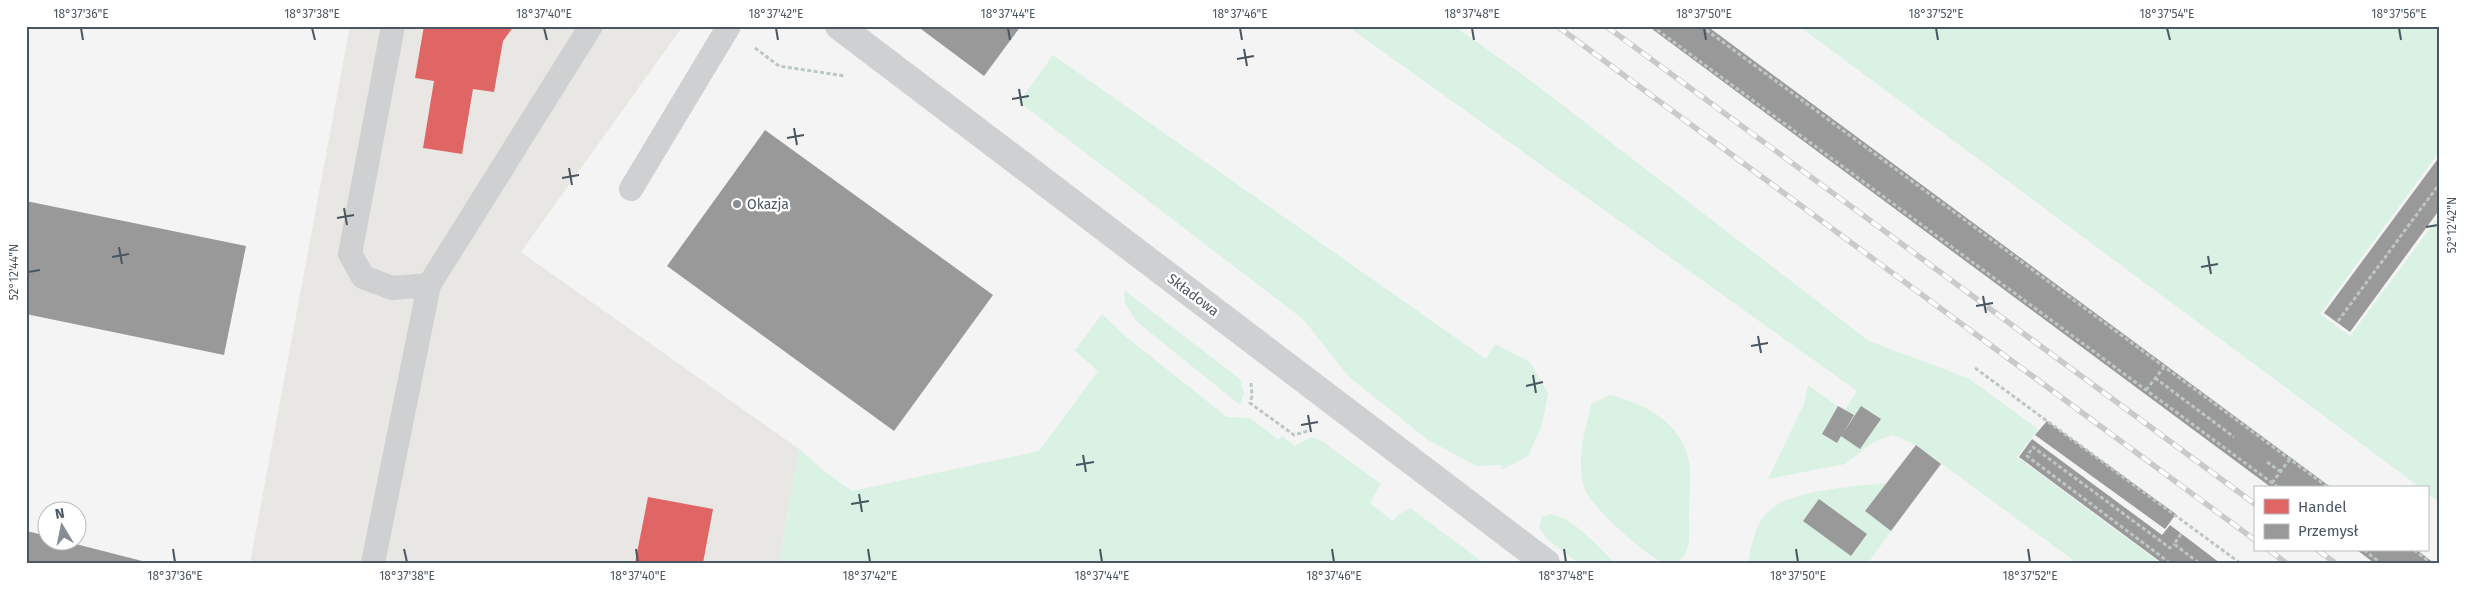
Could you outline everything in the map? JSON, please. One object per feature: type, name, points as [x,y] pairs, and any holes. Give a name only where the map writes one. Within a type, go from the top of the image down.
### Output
[{"type":"street","name":"Składowa","points":[[839,26],[1546,563]]},
{"type":"lane","points":[[393,26],[350,254],[363,277],[392,288],[429,285]]},
{"type":"lane","points":[[373,563],[429,285],[591,26]]},
{"type":"lane","points":[[631,189],[728,26]]},
{"type":"path","points":[[1652,26],[2276,486]]},
{"type":"path","points":[[1701,26],[2326,486]]},
{"type":"path","points":[[2338,321],[2440,183]]},
{"type":"path","points":[[2146,390],[2164,367]]},
{"type":"path","points":[[1975,368],[2240,563]]},
{"type":"path","points":[[2155,378],[2234,437]]},
{"type":"path","points":[[2170,563],[2026,456],[2033,447],[2170,548],[2181,534]]},
{"type":"path","points":[[2272,483],[2290,459]]},
{"type":"path","points":[[2267,462],[2281,472]]},
{"type":"path","points":[[2174,544],[2199,563]]},
{"type":"path","points":[[2367,552],[2381,563]]},
{"type":"path","points":[[2417,552],[2431,563]]},
{"type":"shaded area","points":[[350,26],[682,27],[521,252],[799,449],[779,563],[250,563]]},
{"type":"green space","points":[[1347,26],[1454,26],[1526,77],[1869,341],[1968,378],[2038,429],[2017,457],[2160,563],[2077,563],[1916,445],[1893,435],[1875,441],[1845,464],[1768,479],[1804,404],[1808,385],[1844,411],[1857,391]]},
{"type":"green space","points":[[1799,26],[2440,26],[2440,151],[2320,314],[2350,336],[2440,215],[2440,502],[2428,494],[2428,486],[2418,486]]},
{"type":"green space","points":[[1053,55],[1486,359],[1495,344],[1530,362],[1548,393],[1542,425],[1528,456],[1502,470],[1500,465],[1477,466],[1428,440],[1349,377],[1303,319],[1019,102]]},
{"type":"green space","points":[[1124,290],[1240,379],[1244,394],[1240,405],[1136,321],[1125,303]]},
{"type":"green space","points":[[1102,314],[1125,336],[1227,417],[1250,418],[1278,439],[1282,436],[1295,446],[1311,437],[1322,441],[1381,484],[1370,503],[1393,521],[1398,515],[1410,508],[1484,563],[779,563],[799,449],[824,471],[852,491],[1039,451],[1098,371],[1073,349],[1076,349]]},
{"type":"green space","points":[[1610,395],[1635,403],[1658,416],[1677,433],[1683,444],[1690,470],[1689,535],[1685,555],[1679,562],[1662,562],[1642,549],[1606,516],[1588,495],[1584,487],[1581,456],[1591,404]]},
{"type":"green space","points":[[1886,483],[1865,511],[1891,531],[1868,563],[1748,563],[1755,534],[1761,521],[1770,510],[1780,503],[1808,493]]},
{"type":"green space","points":[[1550,514],[1568,521],[1577,527],[1615,563],[1578,563],[1547,539],[1539,527],[1542,517]]},
{"type":"building: Handel","points":[[424,26],[514,26],[503,41],[494,92],[473,89],[462,154],[423,148],[434,81],[415,78]]},
{"type":"building: Handel","points":[[648,497],[713,509],[703,563],[635,563]]},
{"type":"building: Przemysł","points":[[917,26],[1021,26],[984,76]]},
{"type":"building: Przemysł","points":[[1648,26],[1707,26],[2329,486],[2269,486]]},
{"type":"building: Przemysł","points":[[765,130],[993,295],[894,431],[667,266]]},
{"type":"building: Przemysł","points":[[2440,156],[2440,209],[2350,332],[2324,313]]},
{"type":"building: Przemysł","points":[[26,201],[246,246],[224,355],[26,314]]},
{"type":"building: Przemysł","points":[[1838,406],[1854,415],[1844,432],[1861,406],[1881,419],[1860,449],[1841,436],[1837,443],[1822,434]]},
{"type":"building: Przemysł","points":[[2047,421],[2176,514],[2165,529],[2035,435]]},
{"type":"building: Przemysł","points":[[2032,439],[2162,535],[2170,525],[2220,563],[2162,563],[2019,457]]},
{"type":"building: Przemysł","points":[[1916,445],[1941,464],[1891,531],[1865,511]]},
{"type":"building: Przemysł","points":[[1819,499],[1867,534],[1851,556],[1803,521]]},
{"type":"building: Przemysł","points":[[26,531],[38,534],[38,552],[88,552],[88,547],[150,563],[26,563]]},
{"type":"building: Przemysł","points":[[2360,552],[2420,552],[2434,563],[2374,563]]},
{"type":"railway","points":[[1557,26],[2254,539]]},
{"type":"railway","points":[[1606,26],[2254,503]]},
{"type":"railway","points":[[2272,552],[2286,563]]},
{"type":"railway","points":[[2321,552],[2335,563]]},
{"type":"place","name":"Okazja","points":[[737,204]]}]
